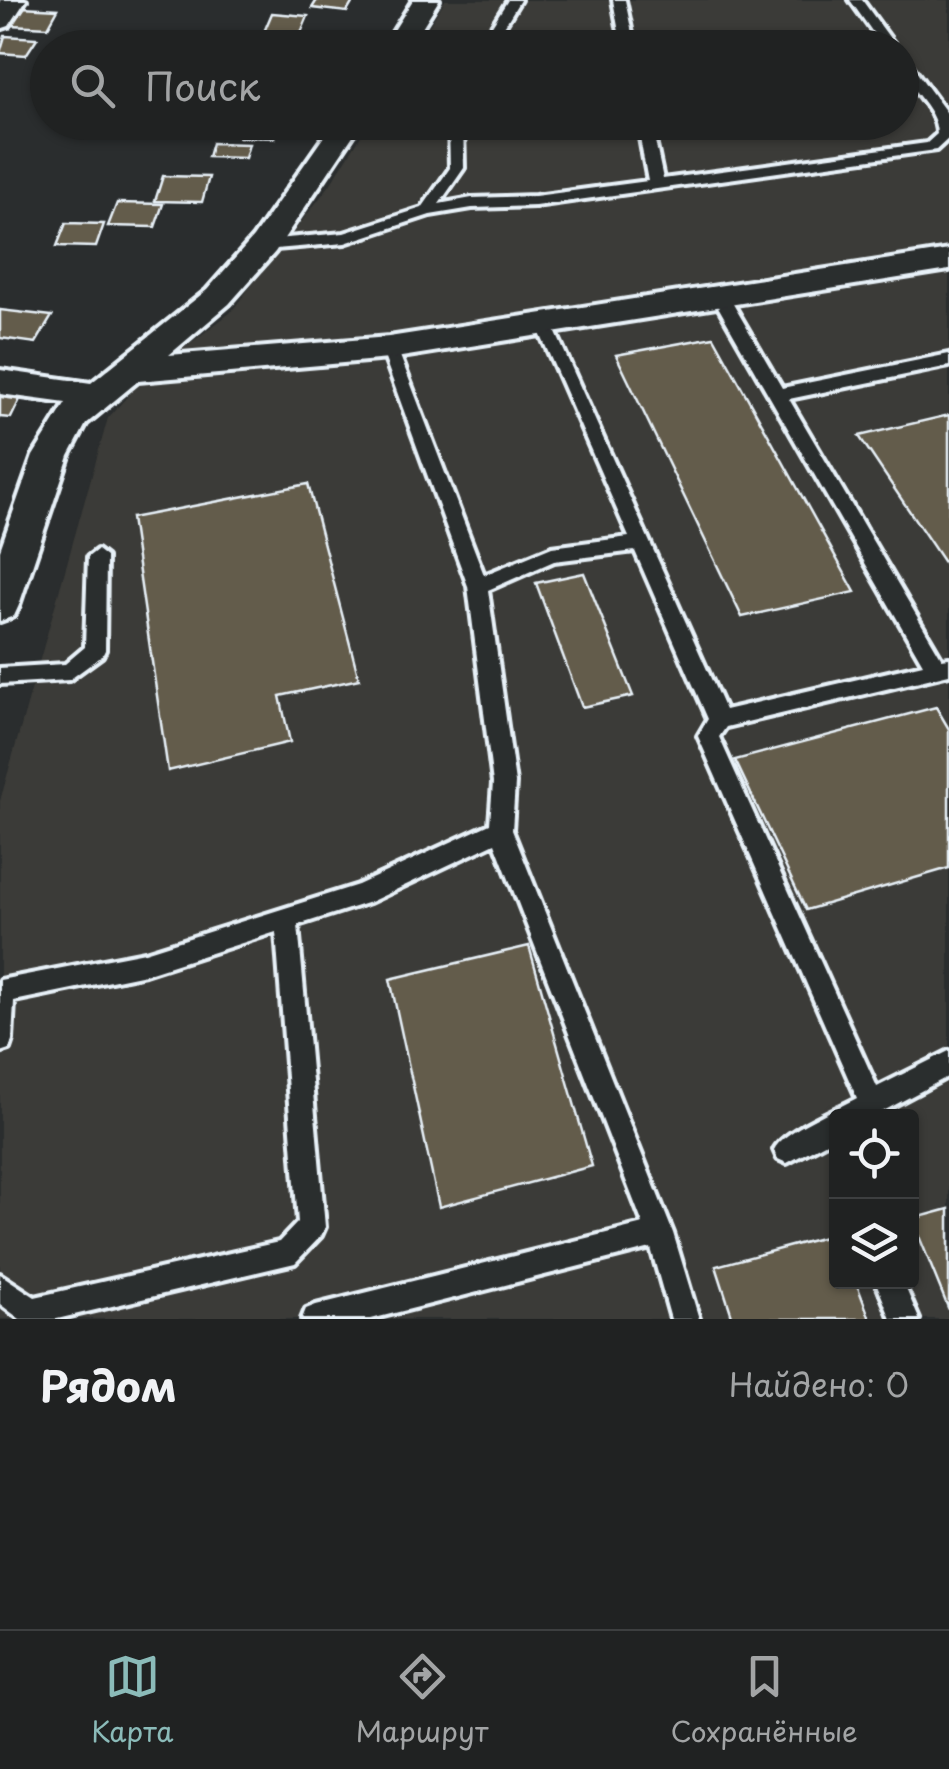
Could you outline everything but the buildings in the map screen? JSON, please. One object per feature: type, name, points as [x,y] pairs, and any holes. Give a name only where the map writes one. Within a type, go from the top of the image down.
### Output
[{"type":"street","points":[[0,21],[14,0]]},
{"type":"street","points":[[407,30],[426,0]]},
{"type":"street","points":[[0,605],[51,456],[73,416],[218,297],[264,245],[336,140]]},
{"type":"street","points":[[130,370],[390,348],[949,260]]},
{"type":"street","points":[[0,382],[98,396]]},
{"type":"lane","points":[[495,30],[514,0]]},
{"type":"lane","points":[[619,0],[625,30]]},
{"type":"lane","points":[[856,0],[878,30]]},
{"type":"lane","points":[[264,245],[344,238],[427,211],[472,202],[535,201],[930,147],[944,135],[944,119],[919,85]]},
{"type":"lane","points":[[427,211],[457,168],[456,140]]},
{"type":"lane","points":[[648,140],[656,183]]},
{"type":"lane","points":[[720,296],[943,668],[719,720],[708,736],[872,1104]]},
{"type":"lane","points":[[544,324],[719,720]]},
{"type":"lane","points":[[390,348],[478,586],[504,782],[501,830],[660,1233],[685,1319]]},
{"type":"lane","points":[[779,395],[949,360]]},
{"type":"lane","points":[[478,586],[552,554],[640,544]]},
{"type":"lane","points":[[0,676],[69,672],[95,650],[97,557]]},
{"type":"lane","points":[[0,1040],[1,992],[145,964],[362,894],[501,830]]},
{"type":"lane","points":[[0,1288],[34,1315],[286,1254],[312,1227],[286,918]]},
{"type":"lane","points":[[862,1109],[949,1062]]},
{"type":"lane","points":[[787,1150],[829,1127]]},
{"type":"lane","points":[[316,1319],[660,1233]]},
{"type":"lane","points":[[892,1289],[904,1319]]},
{"type":"shaded area","points":[[445,0],[949,0],[949,1319],[0,1319],[0,801],[108,418],[142,380],[230,313],[330,185],[358,140],[919,140],[919,30],[426,30]]}]
